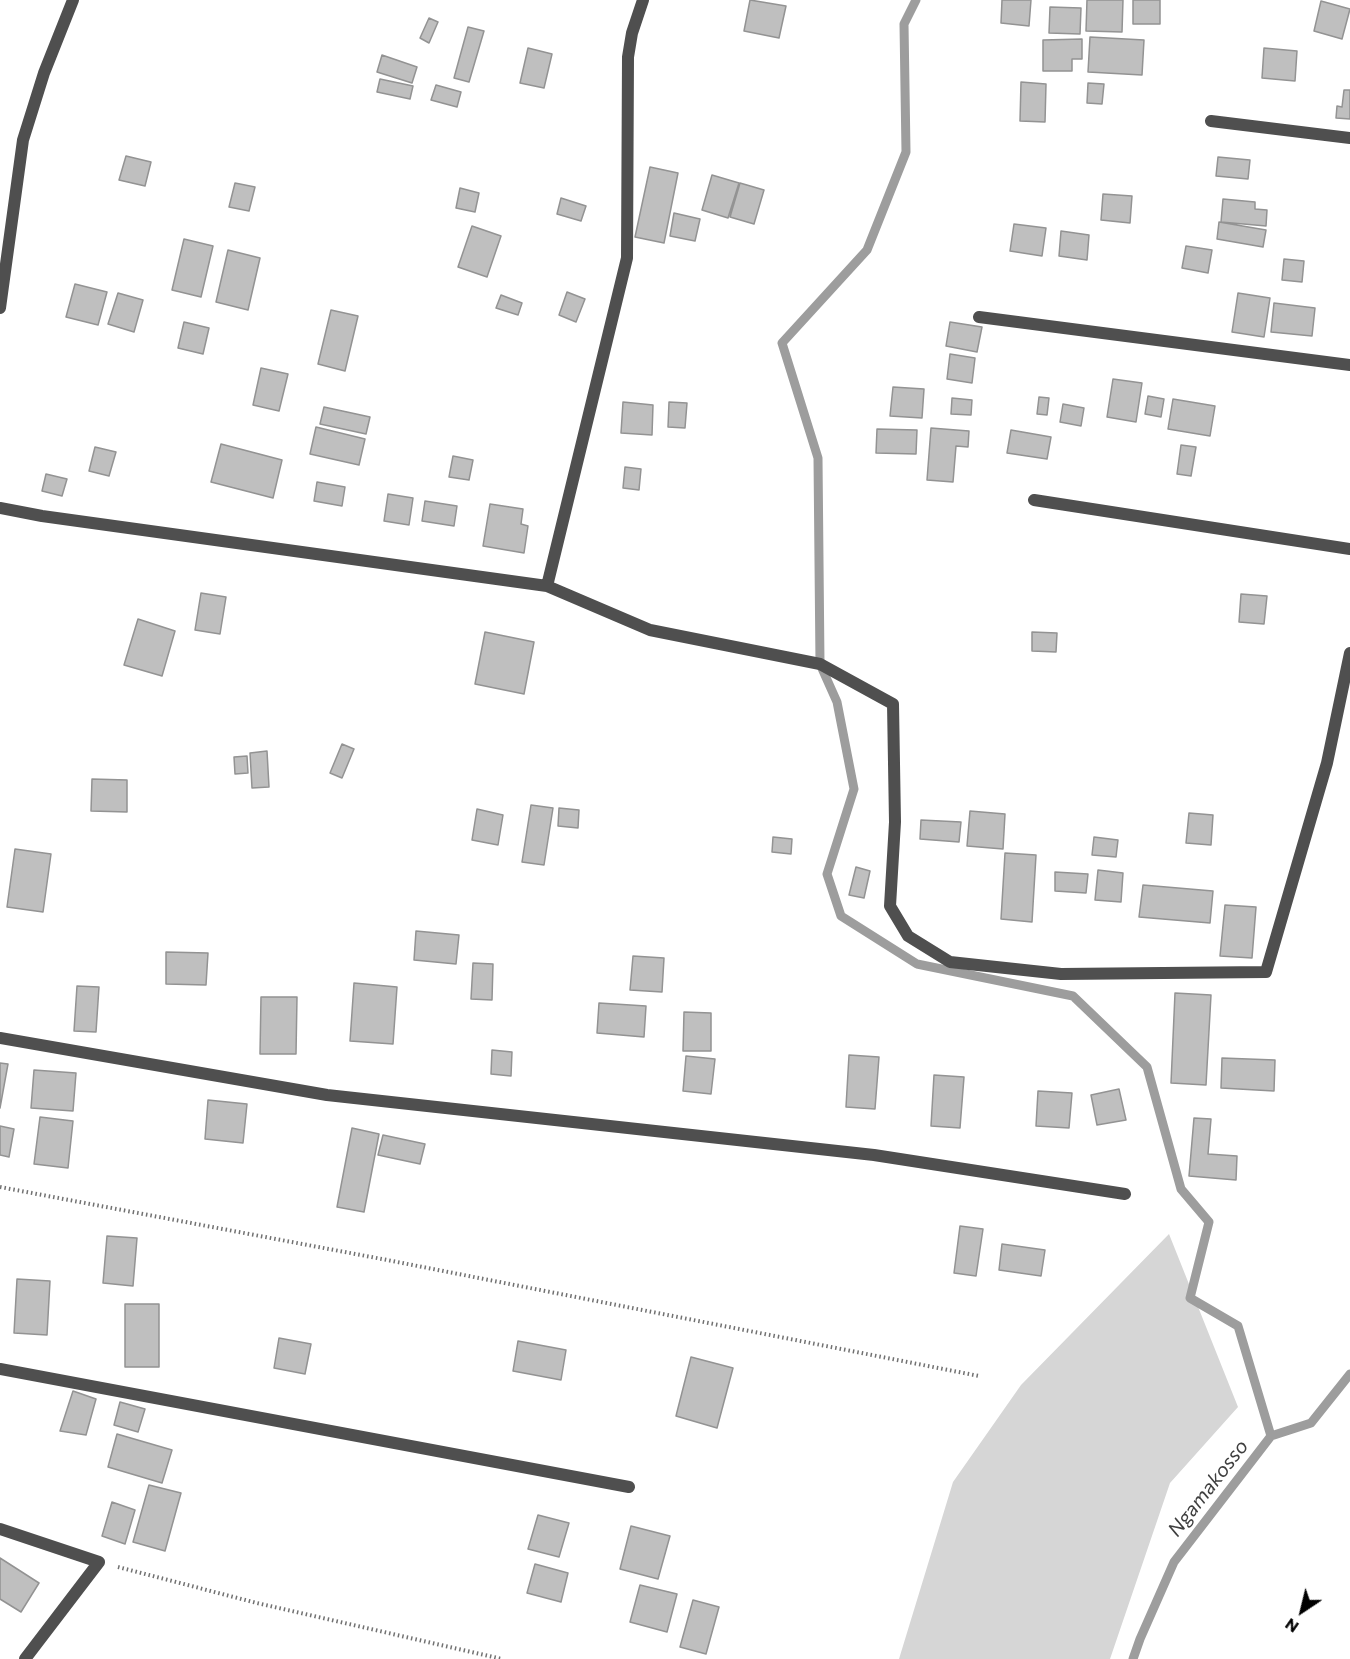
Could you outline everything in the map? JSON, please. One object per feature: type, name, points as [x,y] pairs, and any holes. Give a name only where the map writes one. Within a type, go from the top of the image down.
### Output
[{"type":"street","points":[[0,308],[23,140],[44,73],[73,0]]},
{"type":"street","points":[[547,586],[627,258],[628,57],[632,33],[643,0]]},
{"type":"street","points":[[1211,120],[1350,138]]},
{"type":"street","points":[[979,316],[1350,365]]},
{"type":"street","points":[[1034,500],[1350,549]]},
{"type":"street","points":[[0,508],[42,516],[547,586],[650,630],[820,664],[893,704],[895,822],[890,906],[908,936],[950,962],[1061,974],[1266,972],[1327,763],[1350,653]]},
{"type":"street","points":[[0,1038],[327,1095],[874,1155],[1125,1194]]},
{"type":"street","points":[[0,1369],[629,1487]]},
{"type":"street","points":[[0,1528],[99,1562],[25,1659]]},
{"type":"path","points":[[0,1187],[979,1376]]},
{"type":"path","points":[[99,1562],[257,1603],[501,1659]]},
{"type":"shaded area","points":[[1169,1234],[1238,1407],[1170,1483],[1110,1659],[899,1659],[953,1482],[1021,1385]]},
{"type":"building","points":[[750,0],[786,6],[779,38],[744,31]]},
{"type":"building","points":[[1002,0],[1031,0],[1029,26],[1001,23]]},
{"type":"building","points":[[1087,0],[1123,0],[1122,32],[1086,31]]},
{"type":"building","points":[[1133,0],[1160,0],[1160,24],[1133,24]]},
{"type":"building","points":[[1321,1],[1350,9],[1342,39],[1314,31]]},
{"type":"building","points":[[1050,7],[1081,8],[1080,34],[1049,33]]},
{"type":"building","points":[[429,18],[438,22],[429,43],[420,38]]},
{"type":"building","points":[[468,27],[484,31],[469,82],[454,78]]},
{"type":"building","points":[[1090,37],[1144,40],[1142,75],[1088,72]]},
{"type":"building","points":[[1082,39],[1082,59],[1072,59],[1072,71],[1043,71],[1043,40]]},
{"type":"building","points":[[528,48],[552,54],[544,88],[520,83]]},
{"type":"building","points":[[1264,48],[1297,51],[1295,81],[1262,78]]},
{"type":"building","points":[[382,55],[417,67],[412,83],[377,72]]},
{"type":"building","points":[[380,79],[413,86],[410,99],[377,92]]},
{"type":"building","points":[[1021,82],[1046,84],[1045,122],[1020,121]]},
{"type":"building","points":[[1088,83],[1104,84],[1102,104],[1087,103]]},
{"type":"building","points":[[436,85],[461,92],[457,107],[431,100]]},
{"type":"building","points":[[1344,90],[1350,90],[1350,119],[1336,118],[1337,106],[1342,107]]},
{"type":"building","points":[[126,156],[151,162],[145,186],[119,180]]},
{"type":"building","points":[[1218,157],[1250,160],[1248,179],[1216,176]]},
{"type":"building","points":[[650,167],[678,173],[664,243],[635,237]]},
{"type":"building","points":[[712,175],[739,183],[728,218],[702,210]]},
{"type":"building","points":[[235,183],[255,187],[249,211],[229,207]]},
{"type":"building","points":[[740,183],[764,190],[754,224],[730,217]]},
{"type":"building","points":[[460,188],[479,193],[475,212],[456,208]]},
{"type":"building","points":[[1103,194],[1132,196],[1130,223],[1101,220]]},
{"type":"building","points":[[561,198],[586,206],[581,221],[557,214]]},
{"type":"building","points":[[1223,199],[1255,202],[1255,209],[1267,210],[1266,226],[1221,222]]},
{"type":"building","points":[[674,213],[700,219],[695,241],[670,236]]},
{"type":"building","points":[[1219,222],[1266,230],[1263,247],[1217,239]]},
{"type":"building","points":[[1014,224],[1046,228],[1042,256],[1010,251]]},
{"type":"building","points":[[472,226],[501,236],[487,277],[458,267]]},
{"type":"building","points":[[1061,231],[1089,235],[1087,260],[1059,256]]},
{"type":"building","points":[[184,239],[213,246],[201,297],[172,290]]},
{"type":"building","points":[[1186,246],[1212,250],[1208,273],[1182,268]]},
{"type":"building","points":[[228,250],[260,258],[248,310],[216,302]]},
{"type":"building","points":[[1284,259],[1304,261],[1302,282],[1282,280]]},
{"type":"building","points":[[75,284],[107,292],[98,325],[66,317]]},
{"type":"building","points":[[567,292],[585,299],[576,322],[559,315]]},
{"type":"building","points":[[118,293],[143,300],[134,332],[108,324]]},
{"type":"building","points":[[1238,293],[1270,298],[1264,337],[1232,332]]},
{"type":"building","points":[[501,295],[522,303],[518,315],[496,308]]},
{"type":"building","points":[[1274,303],[1315,308],[1312,336],[1271,332]]},
{"type":"building","points":[[331,310],[358,316],[345,371],[318,364]]},
{"type":"building","points":[[184,322],[209,328],[203,354],[178,348]]},
{"type":"building","points":[[950,322],[982,327],[977,352],[946,346]]},
{"type":"building","points":[[950,354],[975,358],[972,383],[947,379]]},
{"type":"building","points":[[261,368],[288,374],[279,411],[253,405]]},
{"type":"building","points":[[1113,379],[1142,383],[1136,422],[1107,417]]},
{"type":"building","points":[[893,387],[924,389],[922,418],[890,416]]},
{"type":"building","points":[[1148,396],[1164,399],[1161,417],[1145,414]]},
{"type":"building","points":[[1039,397],[1049,398],[1047,415],[1037,414]]},
{"type":"building","points":[[952,398],[972,400],[971,415],[951,414]]},
{"type":"building","points":[[1173,399],[1215,406],[1210,436],[1168,429]]},
{"type":"building","points":[[623,402],[653,405],[652,435],[621,433]]},
{"type":"building","points":[[669,402],[687,403],[685,428],[668,427]]},
{"type":"building","points":[[1063,404],[1084,408],[1081,426],[1060,422]]},
{"type":"building","points":[[324,407],[370,417],[366,434],[320,424]]},
{"type":"building","points":[[316,427],[365,439],[359,465],[310,454]]},
{"type":"building","points":[[931,428],[969,431],[968,447],[956,446],[953,482],[927,480]]},
{"type":"building","points":[[877,429],[917,430],[916,454],[876,453]]},
{"type":"building","points":[[1011,430],[1051,437],[1047,459],[1007,453]]},
{"type":"building","points":[[221,444],[282,460],[273,498],[211,482]]},
{"type":"building","points":[[1181,445],[1196,447],[1191,476],[1177,474]]},
{"type":"building","points":[[95,447],[116,452],[109,476],[89,471]]},
{"type":"building","points":[[453,456],[473,460],[469,480],[449,477]]},
{"type":"building","points":[[625,467],[641,469],[639,490],[623,488]]},
{"type":"building","points":[[46,474],[67,479],[62,496],[42,491]]},
{"type":"building","points":[[317,482],[345,487],[342,506],[314,501]]},
{"type":"building","points":[[388,494],[413,498],[409,525],[384,521]]},
{"type":"building","points":[[425,501],[457,506],[454,526],[422,521]]},
{"type":"building","points":[[490,504],[523,509],[521,524],[528,526],[524,553],[483,546]]},
{"type":"building","points":[[201,593],[226,597],[220,634],[195,630]]},
{"type":"building","points":[[1241,594],[1267,596],[1264,624],[1239,622]]},
{"type":"building","points":[[138,619],[175,631],[162,676],[124,665]]},
{"type":"building","points":[[485,632],[534,642],[524,694],[475,684]]},
{"type":"building","points":[[1032,632],[1057,633],[1056,652],[1032,651]]},
{"type":"building","points":[[342,744],[354,749],[342,778],[330,773]]},
{"type":"building","points":[[267,751],[269,787],[252,788],[250,753]]},
{"type":"building","points":[[247,756],[248,773],[235,774],[234,757]]},
{"type":"building","points":[[92,779],[127,780],[127,812],[91,811]]},
{"type":"building","points":[[531,805],[553,808],[544,865],[522,862]]},
{"type":"building","points":[[559,808],[579,810],[578,828],[558,826]]},
{"type":"building","points":[[477,809],[503,815],[498,845],[472,840]]},
{"type":"building","points":[[970,811],[1005,814],[1003,849],[967,846]]},
{"type":"building","points":[[1189,813],[1213,815],[1211,845],[1186,843]]},
{"type":"building","points":[[921,820],[961,822],[959,842],[920,839]]},
{"type":"building","points":[[773,837],[792,839],[791,854],[772,852]]},
{"type":"building","points":[[1094,837],[1118,840],[1116,857],[1092,855]]},
{"type":"building","points":[[15,849],[51,854],[43,912],[7,907]]},
{"type":"building","points":[[1005,853],[1036,855],[1032,922],[1001,919]]},
{"type":"building","points":[[856,867],[870,871],[864,898],[849,895]]},
{"type":"building","points":[[1098,870],[1123,873],[1121,902],[1095,900]]},
{"type":"building","points":[[1055,872],[1088,874],[1086,893],[1055,891]]},
{"type":"building","points":[[1143,885],[1213,891],[1210,923],[1139,917]]},
{"type":"building","points":[[1225,905],[1256,907],[1252,958],[1220,956]]},
{"type":"building","points":[[416,931],[459,935],[456,964],[414,960]]},
{"type":"building","points":[[166,952],[208,953],[206,985],[166,984]]},
{"type":"building","points":[[633,956],[664,958],[662,992],[630,990]]},
{"type":"building","points":[[473,963],[493,964],[492,1000],[471,999]]},
{"type":"building","points":[[354,983],[397,987],[393,1044],[350,1041]]},
{"type":"building","points":[[77,986],[99,987],[96,1032],[74,1031]]},
{"type":"building","points":[[1175,993],[1211,995],[1206,1085],[1171,1083]]},
{"type":"building","points":[[261,997],[297,997],[296,1054],[260,1054]]},
{"type":"building","points":[[599,1003],[646,1006],[644,1037],[597,1033]]},
{"type":"building","points":[[684,1012],[711,1013],[711,1051],[683,1051]]},
{"type":"building","points":[[492,1050],[512,1052],[511,1076],[491,1074]]},
{"type":"building","points":[[849,1055],[879,1057],[875,1109],[846,1107]]},
{"type":"building","points":[[686,1056],[715,1059],[711,1094],[683,1091]]},
{"type":"building","points":[[1222,1058],[1275,1060],[1274,1091],[1221,1088]]},
{"type":"building","points":[[0,1063],[8,1064],[0,1108]]},
{"type":"building","points":[[34,1070],[76,1073],[73,1111],[31,1108]]},
{"type":"building","points":[[934,1075],[964,1077],[960,1128],[931,1126]]},
{"type":"building","points":[[1119,1089],[1126,1120],[1097,1125],[1091,1095]]},
{"type":"building","points":[[1038,1091],[1072,1093],[1069,1128],[1036,1126]]},
{"type":"building","points":[[208,1100],[247,1104],[243,1143],[205,1139]]},
{"type":"building","points":[[40,1117],[73,1121],[68,1168],[34,1164]]},
{"type":"building","points":[[1194,1118],[1211,1119],[1208,1154],[1237,1156],[1236,1180],[1189,1176]]},
{"type":"building","points":[[0,1126],[14,1129],[9,1157],[0,1155]]},
{"type":"building","points":[[352,1128],[379,1134],[364,1212],[337,1207]]},
{"type":"building","points":[[383,1135],[425,1144],[420,1164],[378,1155]]},
{"type":"building","points":[[960,1226],[983,1229],[976,1276],[954,1273]]},
{"type":"building","points":[[107,1236],[137,1238],[133,1286],[103,1283]]},
{"type":"building","points":[[1002,1244],[1045,1250],[1041,1276],[999,1270]]},
{"type":"building","points":[[17,1279],[50,1281],[47,1335],[14,1333]]},
{"type":"building","points":[[125,1304],[159,1304],[159,1367],[125,1367]]},
{"type":"building","points":[[279,1338],[311,1344],[305,1374],[274,1368]]},
{"type":"building","points":[[518,1341],[566,1350],[561,1380],[513,1371]]},
{"type":"building","points":[[691,1357],[733,1368],[717,1428],[676,1416]]},
{"type":"building","points":[[73,1391],[96,1399],[86,1435],[60,1431]]},
{"type":"building","points":[[120,1402],[145,1409],[138,1432],[114,1425]]},
{"type":"building","points":[[117,1434],[172,1450],[162,1483],[108,1467]]},
{"type":"building","points":[[149,1485],[181,1493],[165,1551],[133,1542]]},
{"type":"building","points":[[112,1502],[135,1510],[125,1544],[102,1536]]},
{"type":"building","points":[[538,1515],[569,1523],[559,1557],[528,1549]]},
{"type":"building","points":[[631,1526],[670,1536],[658,1579],[620,1569]]},
{"type":"building","points":[[0,1558],[39,1583],[21,1612],[0,1599]]},
{"type":"building","points":[[535,1564],[568,1573],[561,1602],[527,1593]]},
{"type":"building","points":[[640,1585],[677,1594],[667,1632],[630,1622]]},
{"type":"building","points":[[693,1600],[719,1607],[706,1654],[680,1647]]},
{"type":"waterway","points":[[916,0],[904,24],[906,152],[867,250],[782,343],[818,458],[820,664],[837,702],[854,789],[827,874],[841,916],[917,964],[1073,996],[1147,1067],[1181,1189],[1209,1222],[1190,1298],[1238,1326],[1271,1436]]},
{"type":"waterway","name":"Ngamakosso","points":[[1133,1659],[1174,1562],[1271,1436],[1311,1423],[1350,1374]]}]
